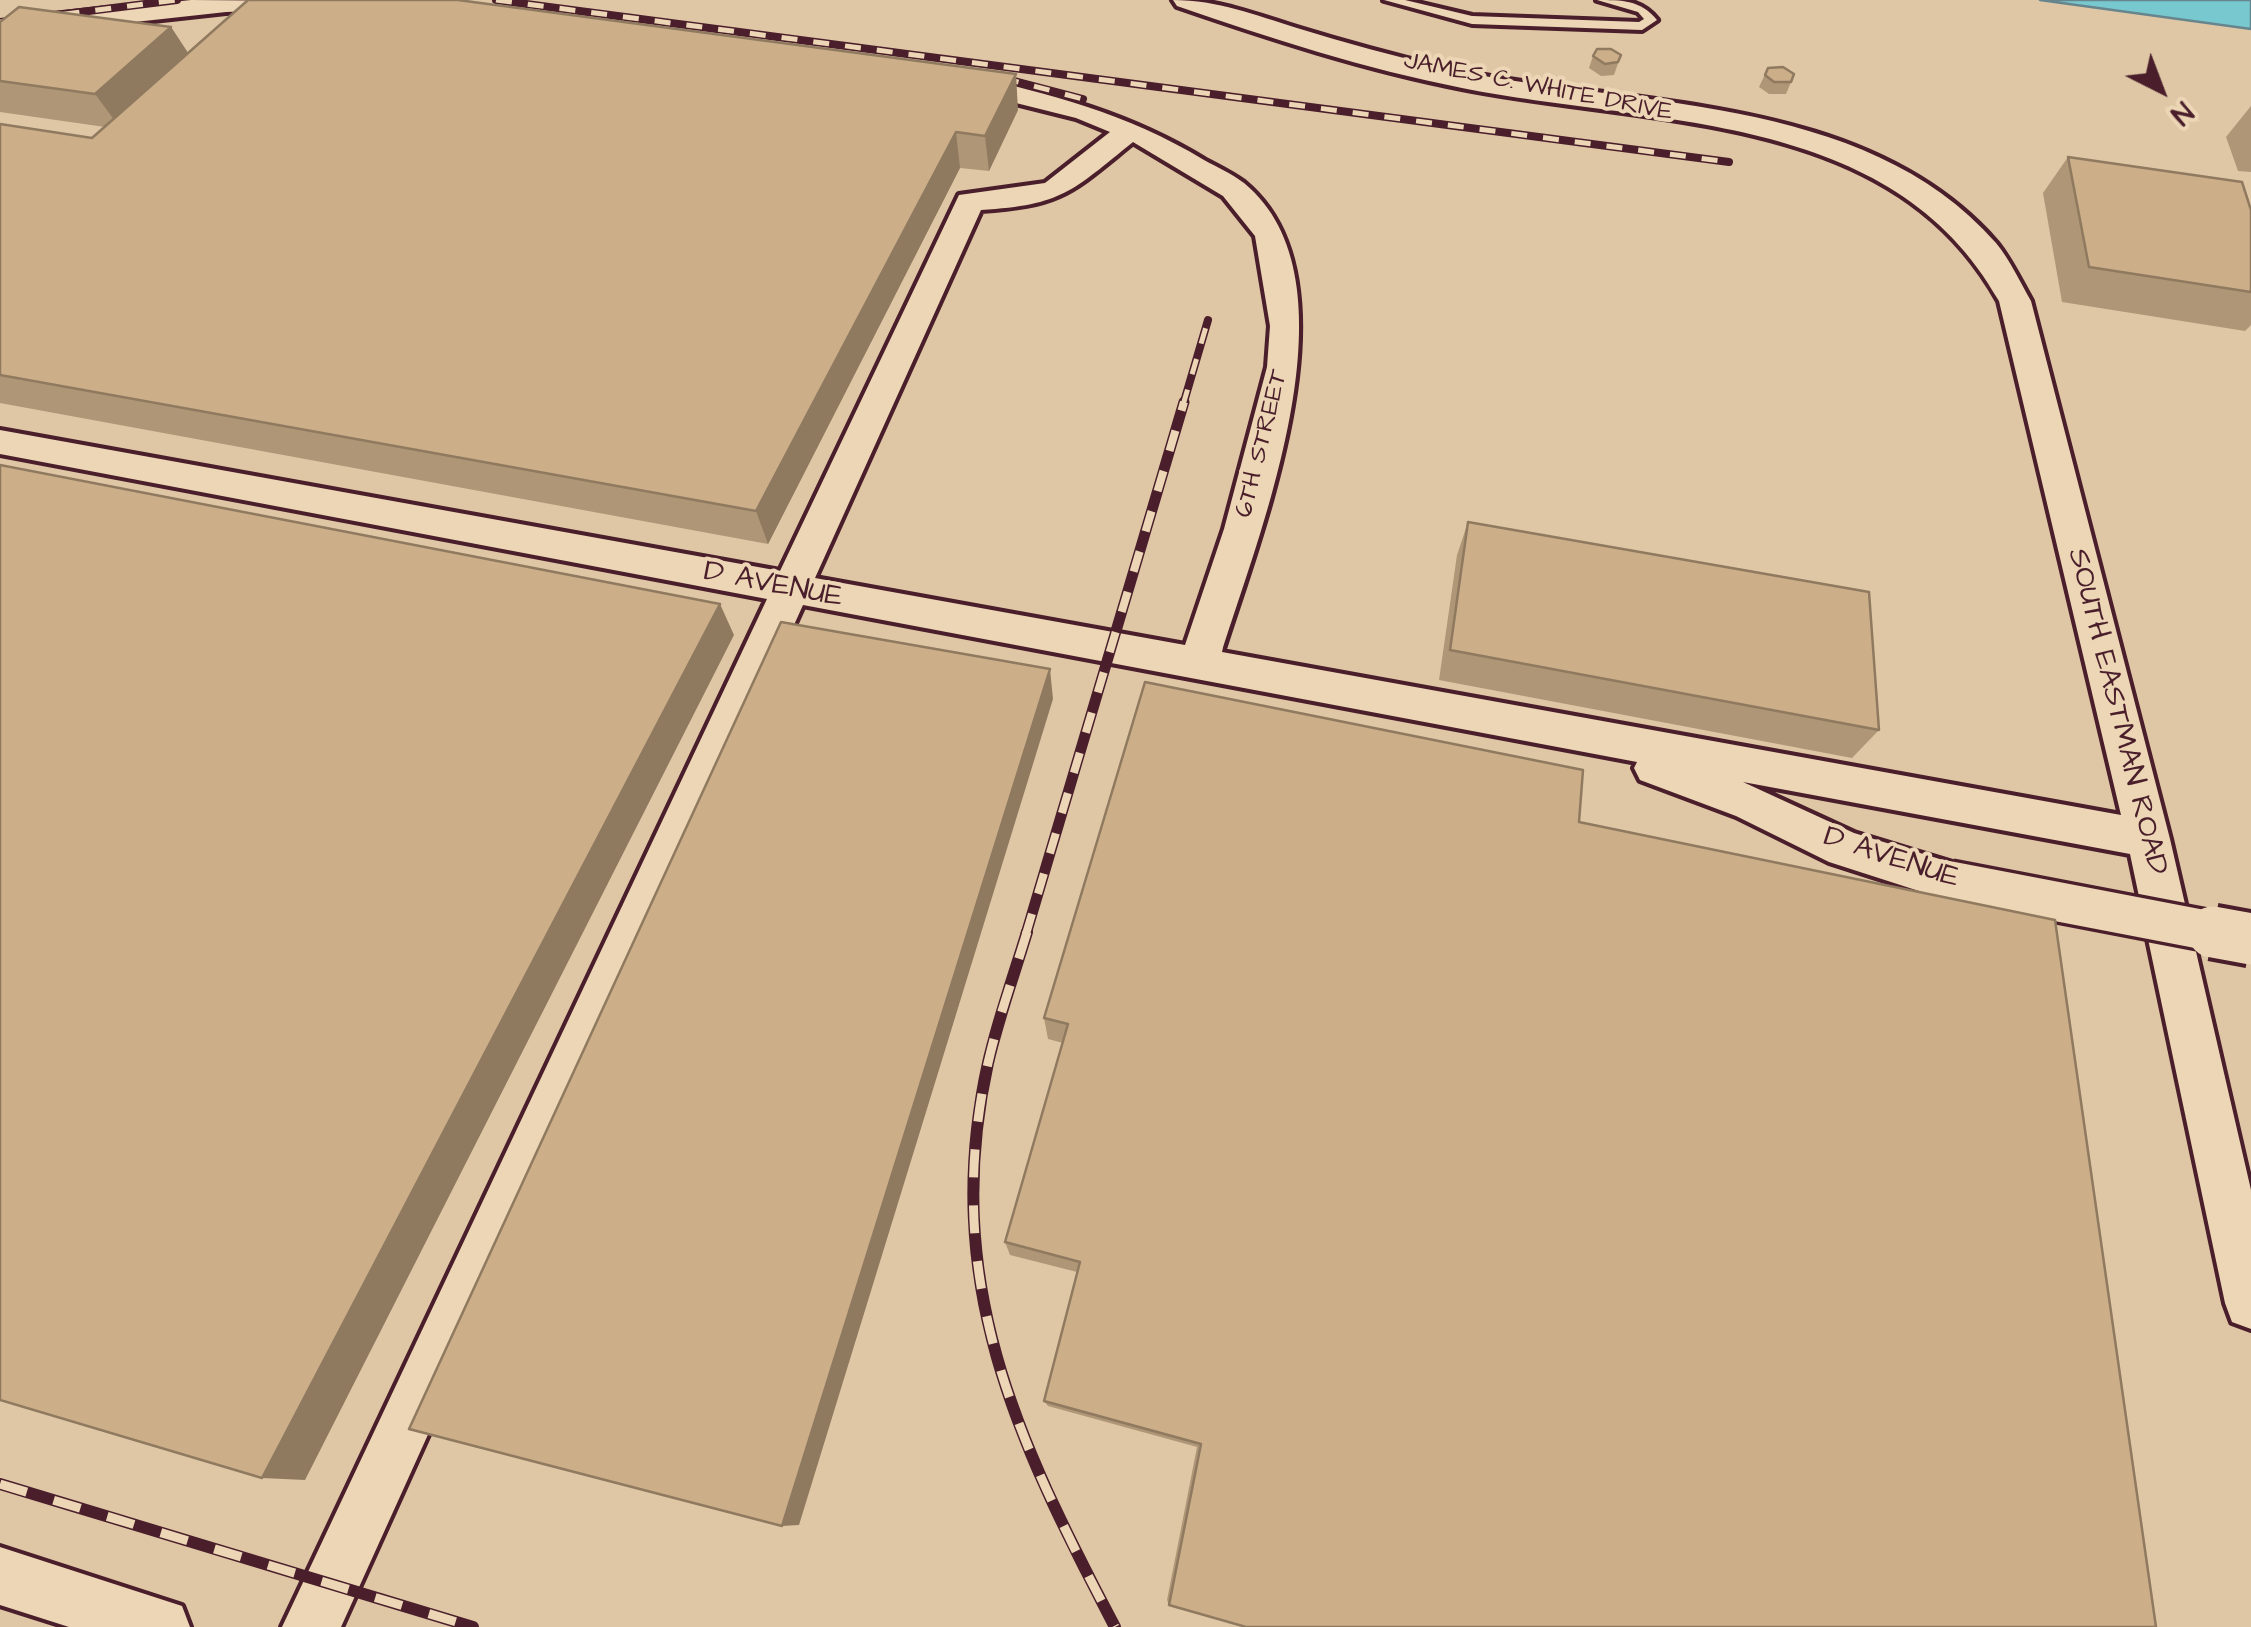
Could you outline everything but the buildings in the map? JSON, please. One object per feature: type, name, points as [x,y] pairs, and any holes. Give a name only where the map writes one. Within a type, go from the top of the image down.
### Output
[{"type":"street","points":[[70,0],[28,30],[226,4],[326,1]]},
{"type":"street","name":"JAMES C. WHITE DRIVE","points":[[1186,0],[1462,80],[1773,132],[1834,149],[1890,173]]},
{"type":"street","name":"6TH STREET","points":[[940,76],[1086,112],[1130,130],[1234,190],[1270,234],[1286,326],[1284,367],[1198,664]]},
{"type":"street","points":[[312,1627],[970,202],[1027,198],[1056,189],[1130,130]]},
{"type":"street","name":"SOUTH EASTMAN ROAD","points":[[1890,173],[1942,208],[1984,249],[2016,301],[2148,839],[2251,1303]]},
{"type":"street","name":"D AVENUE","points":[[0,442],[2148,839]]},
{"type":"street","name":"D AVENUE","points":[[1547,728],[1751,804],[1844,849],[1950,881],[2251,939]]},
{"type":"street","points":[[0,1576],[161,1627]]},
{"type":"lane","points":[[1390,0],[1472,20],[1642,26],[1650,20],[1642,9],[1604,0]]},
{"type":"shaded area","points":[[0,0],[2040,0],[2251,29],[2251,1627],[0,1627]]},
{"type":"water","points":[[2040,0],[2251,0],[2251,29]]},
{"type":"railway","points":[[0,22],[177,0]]},
{"type":"railway","points":[[496,0],[1729,162]]},
{"type":"railway","points":[[1003,78],[1083,99]]},
{"type":"railway","points":[[1183,405],[1208,320]]},
{"type":"railway","points":[[1026,934],[1184,402]]},
{"type":"railway","points":[[1027,932],[988,1063],[976,1142],[974,1217],[981,1288],[997,1357],[1019,1424],[1047,1491],[1115,1627]]},
{"type":"railway","points":[[0,1484],[473,1627]]}]
